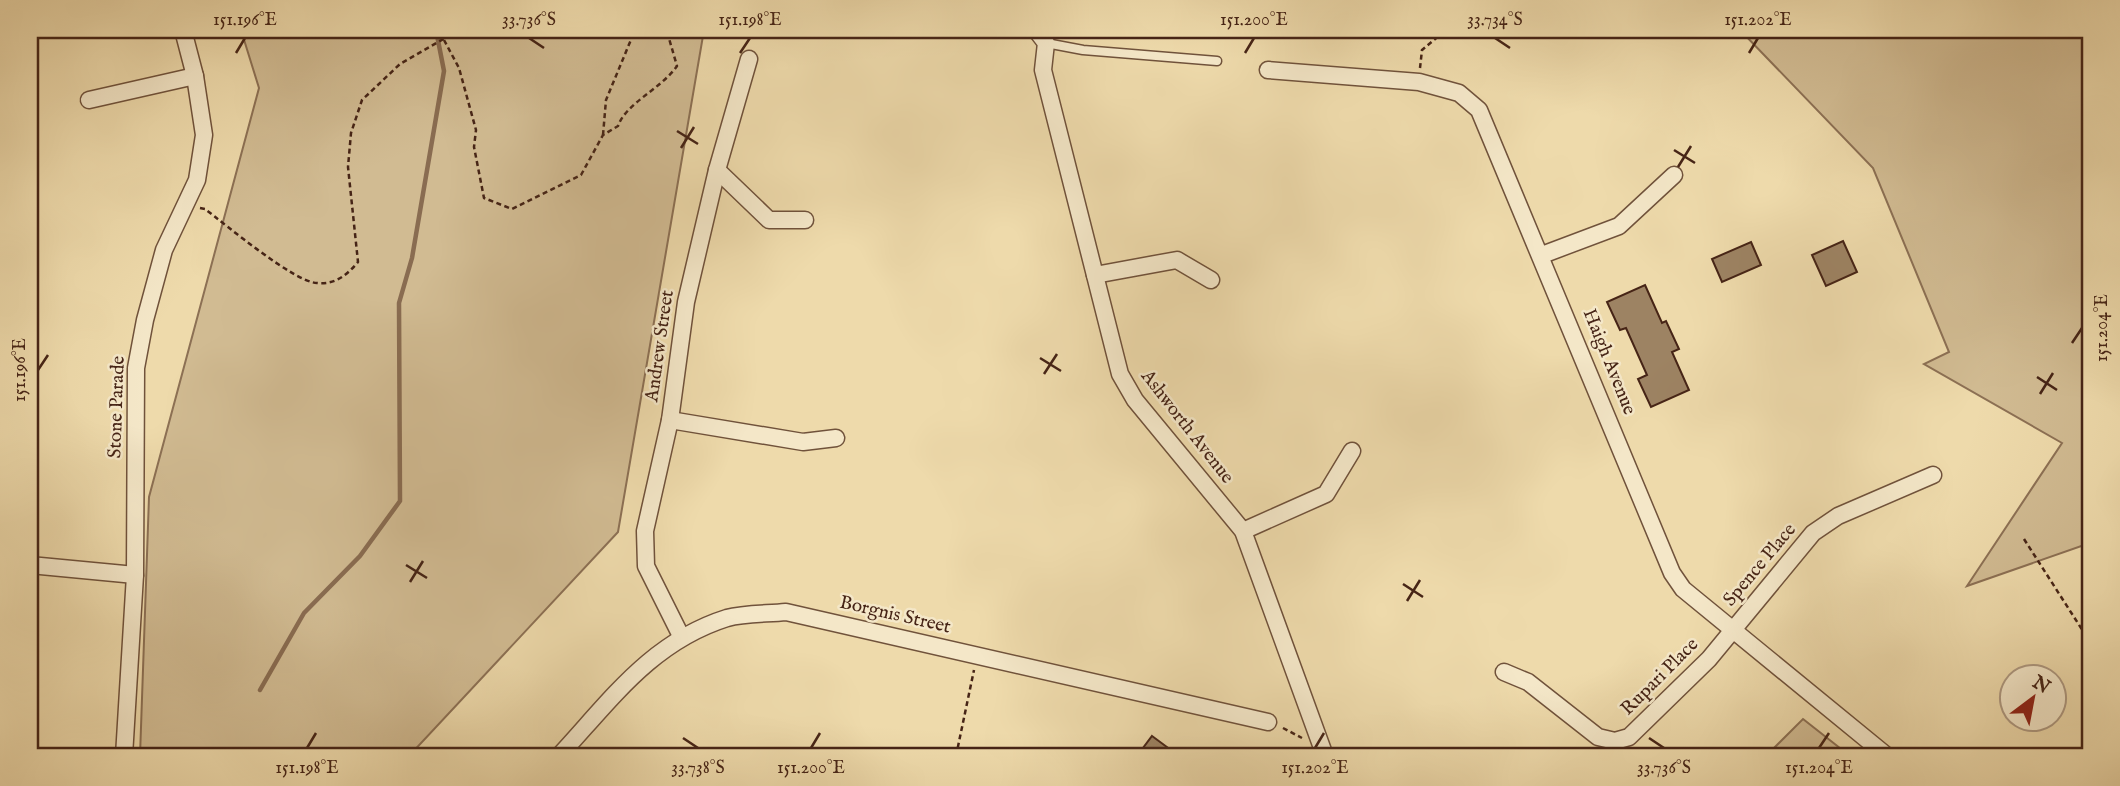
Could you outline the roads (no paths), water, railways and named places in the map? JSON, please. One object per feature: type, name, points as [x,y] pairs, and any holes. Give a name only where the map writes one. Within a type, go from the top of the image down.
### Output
[{"type":"street","name":"Stone Parade","points":[[124,756],[135,575],[136,368],[145,320],[164,250],[197,180],[204,135],[195,76],[183,30]]},
{"type":"street","name":"Ashworth Avenue","points":[[1041,36],[1043,71],[1120,374],[1130,391],[1242,531],[1322,748]]},
{"type":"street","name":"Andrew Street","points":[[681,636],[646,566],[645,531],[670,420],[686,302],[717,170],[749,59]]},
{"type":"street","name":"Haigh Avenue","points":[[1268,70],[1419,82],[1459,93],[1479,110],[1542,255],[1672,573],[1683,589],[1887,756]]},
{"type":"street","points":[[89,100],[195,76]]},
{"type":"street","points":[[717,170],[769,220],[805,220]]},
{"type":"street","points":[[1542,255],[1619,226],[1674,175]]},
{"type":"street","points":[[1095,275],[1177,260],[1211,280]]},
{"type":"street","points":[[670,420],[803,442],[836,438]]},
{"type":"street","points":[[1242,531],[1326,494],[1352,451]]},
{"type":"street","name":"Spence Place","points":[[1734,629],[1813,533],[1838,516],[1933,475]]},
{"type":"street","points":[[30,565],[135,575]]},
{"type":"street","name":"Borgnis Street","points":[[559,756],[648,660],[681,636],[730,617],[786,612],[1268,722]]},
{"type":"street","name":"Rupari Place","points":[[1504,672],[1528,682],[1598,737],[1615,741],[1629,737],[1709,659],[1734,629]]},
{"type":"lane","points":[[1041,36],[1083,50],[1217,61]]},
{"type":"waterway","points":[[260,690],[304,613],[360,556],[400,501],[399,303],[412,258],[444,71],[436,30]]}]
